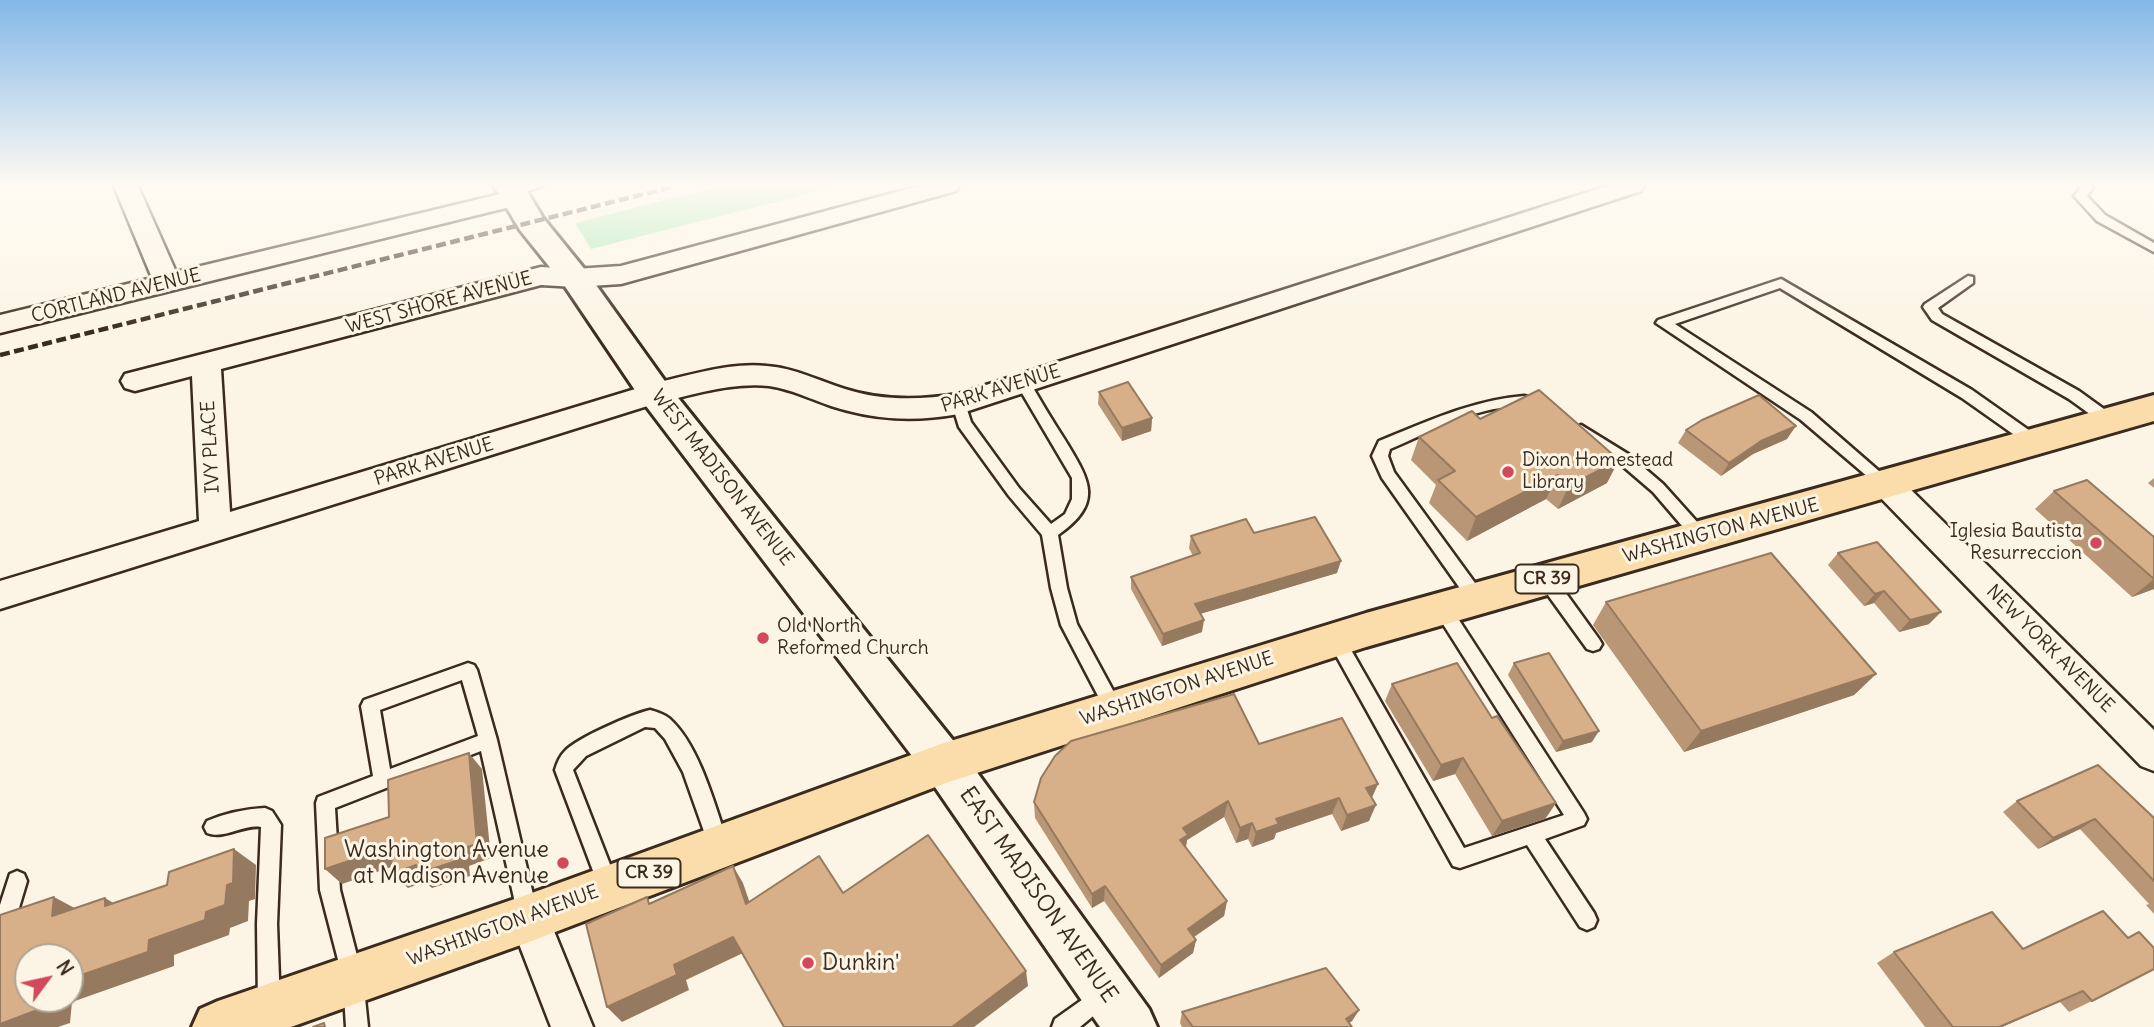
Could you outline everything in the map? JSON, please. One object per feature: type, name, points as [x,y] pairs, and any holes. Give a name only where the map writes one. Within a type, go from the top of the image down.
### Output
[{"type":"main road","name":"WEST MADISON AVENUE","points":[[540,234],[575,278],[655,393],[944,763]]},
{"type":"main road","name":"WASHINGTON AVENUE","points":[[218,1027],[269,1009],[355,1003],[529,918],[944,763],[1336,639],[2154,408]]},
{"type":"main road","name":"EAST MADISON AVENUE","points":[[944,763],[1120,1009]]},
{"type":"street","points":[[146,234],[167,283]]},
{"type":"street","name":"CORTLAND AVENUE","points":[[0,324],[353,234]]},
{"type":"street","name":"WEST SHORE AVENUE","points":[[135,382],[541,276],[575,278],[621,275],[771,234]]},
{"type":"street","name":"PARK AVENUE","points":[[0,595],[655,393],[750,375],[782,378],[843,400],[888,411],[920,411],[959,404],[1484,234]]},
{"type":"street","name":"IVY PLACE","points":[[206,363],[215,530]]},
{"type":"street","name":"NEW YORK AVENUE","points":[[1887,485],[2154,754]]},
{"type":"street","points":[[529,918],[569,1026]]},
{"type":"lane","points":[[2129,234],[2154,248]]},
{"type":"lane","points":[[1968,280],[1930,307],[1937,317],[2074,395],[2110,421]]},
{"type":"lane","points":[[1887,485],[1807,416],[1663,323],[1782,283],[1967,394],[2035,442]]},
{"type":"lane","points":[[1023,383],[1080,478],[1080,499],[1070,517],[1050,533]]},
{"type":"lane","points":[[1336,639],[1460,859],[1577,819],[1387,474],[1380,456],[1384,445],[1506,400],[1532,401],[1551,411]]},
{"type":"lane","points":[[959,404],[964,423],[1014,492],[1050,533],[1059,589],[1069,625],[1114,709]]},
{"type":"lane","points":[[1571,423],[1650,480],[1701,537]]},
{"type":"lane","points":[[1546,579],[1593,644]]},
{"type":"lane","points":[[383,780],[370,706],[468,670],[488,740],[529,918]]},
{"type":"lane","points":[[609,888],[564,770],[566,762],[582,749],[649,718],[662,720],[678,738],[719,846]]},
{"type":"lane","points":[[355,1003],[330,890],[325,803],[488,740]]},
{"type":"lane","points":[[214,827],[247,818],[265,817],[271,825],[267,925],[269,1009]]},
{"type":"lane","points":[[1531,835],[1587,920]]},
{"type":"lane","points":[[0,938],[17,881]]},
{"type":"lane","points":[[1063,1027],[1120,1009]]},
{"type":"green space","points":[[582,234],[650,234],[591,249]]},
{"type":"building","points":[[1128,382],[1152,418],[1122,428],[1099,392]]},
{"type":"building","name":"Dixon Homestead Library","points":[[1539,390],[1619,460],[1569,486],[1558,475],[1476,517],[1438,480],[1455,471],[1419,437],[1472,411],[1480,419]]},
{"type":"building","points":[[1759,395],[1796,426],[1761,441],[1729,463],[1686,430],[1702,420]]},
{"type":"building","points":[[2087,480],[2154,537],[2154,579],[2054,491]]},
{"type":"building","points":[[1315,517],[1341,561],[1195,604],[1204,620],[1163,634],[1131,577],[1200,553],[1191,536],[1246,519],[1254,533]]},
{"type":"building","points":[[1877,542],[1941,612],[1910,620],[1884,591],[1875,594],[1838,553]]},
{"type":"building","points":[[1771,553],[1876,674],[1701,731],[1606,602]]},
{"type":"building","points":[[1549,653],[1599,731],[1563,741],[1514,663]]},
{"type":"building","points":[[1457,663],[1492,718],[1497,716],[1556,803],[1502,821],[1463,758],[1441,765],[1392,684]]},
{"type":"building","points":[[1234,694],[1259,744],[1342,718],[1378,784],[1366,788],[1376,805],[1347,815],[1339,798],[1276,819],[1279,824],[1256,832],[1252,823],[1240,828],[1228,801],[1183,828],[1188,835],[1180,840],[1227,901],[1188,929],[1196,940],[1161,965],[1105,886],[1092,894],[1034,802],[1041,778],[1055,756],[1071,741]]},
{"type":"building","points":[[469,753],[477,844],[454,851],[456,861],[417,874],[416,865],[392,874],[391,847],[325,869],[325,838],[389,817],[388,780]]},
{"type":"building","points":[[2098,765],[2154,818],[2154,881],[2095,819],[2053,838],[2017,801]]},
{"type":"building","points":[[928,835],[1026,971],[952,1027],[784,1027],[733,937],[674,965],[677,975],[607,1007],[586,924],[647,897],[649,904],[733,866],[746,904],[819,856],[843,893]]},
{"type":"building","points":[[234,849],[233,883],[227,885],[225,905],[206,912],[205,920],[149,940],[148,952],[84,974],[84,943],[14,943],[14,1013],[29,1013],[0,1024],[0,915],[54,897],[52,916],[105,898],[105,906],[167,885],[169,872]]},
{"type":"building","points":[[2103,911],[2128,938],[2139,932],[2154,948],[2154,969],[2092,1001],[2083,991],[1999,1027],[1953,1027],[1894,952],[1992,912],[2023,949]]},
{"type":"building","points":[[1326,968],[1359,1010],[1346,1019],[1352,1027],[1193,1027],[1182,1012]]},
{"type":"railway","points":[[0,355],[484,234]]},
{"type":"place","name":"Dixon Homestead Library","points":[[1508,472]]},
{"type":"place","name":"Iglesia Bautista Resurreccion","points":[[2096,543]]},
{"type":"place","name":"Old North Reformed Church","points":[[763,638]]},
{"type":"place","name":"Washington Avenue at Madison Avenue","points":[[563,863]]},
{"type":"place","name":"Dunkin'","points":[[808,963]]}]
